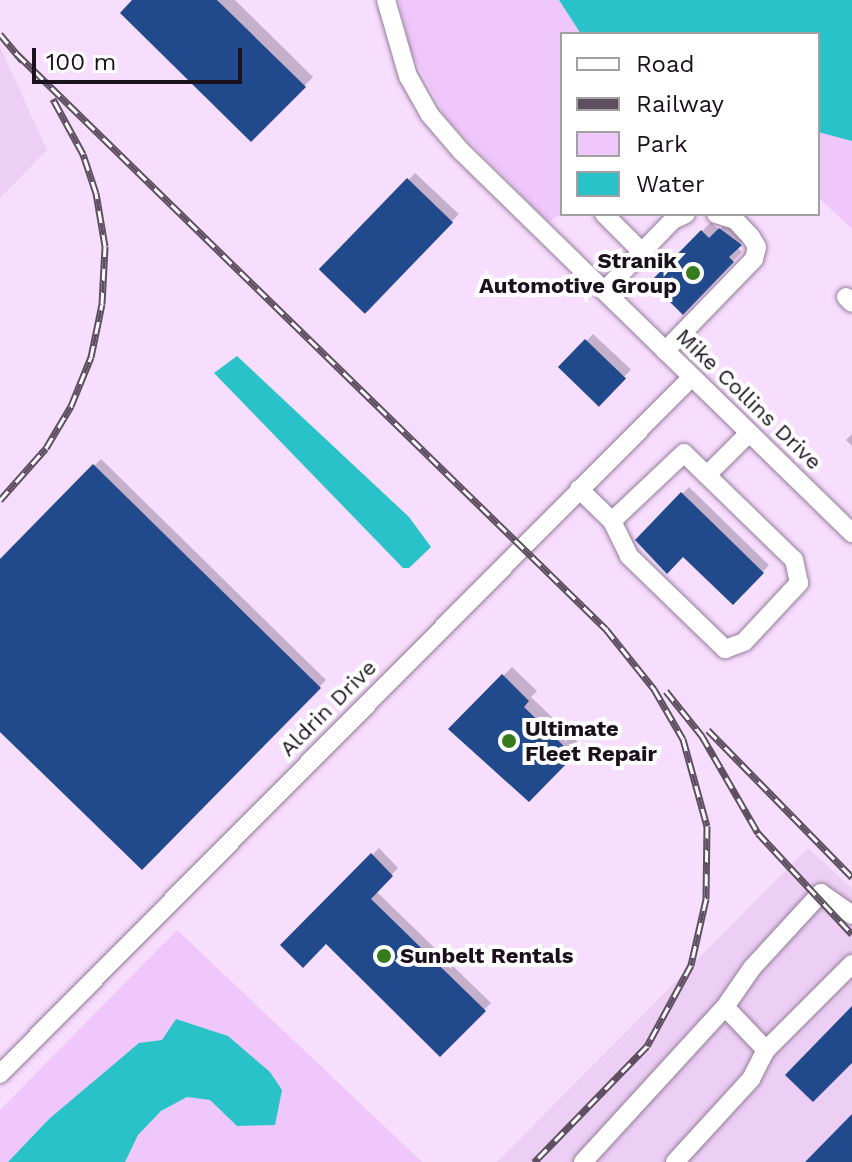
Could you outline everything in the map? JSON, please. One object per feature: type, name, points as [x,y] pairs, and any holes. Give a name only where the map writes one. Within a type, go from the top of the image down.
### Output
[{"type":"street","name":"Mike Collins Drive","points":[[386,0],[405,69],[430,115],[604,291],[852,533]]},
{"type":"street","points":[[606,216],[642,252]]},
{"type":"street","points":[[604,291],[684,216]]},
{"type":"street","points":[[665,351],[754,259],[757,247],[751,237],[735,220],[722,216]]},
{"type":"street","name":"Aldrin Drive","points":[[0,1074],[692,377]]},
{"type":"street","points":[[707,475],[749,433]]},
{"type":"street","points":[[579,489],[612,521],[629,556],[725,649],[735,648],[799,583],[794,560],[681,453],[612,521]]},
{"type":"street","points":[[583,1162],[725,1007],[752,968],[821,893],[852,915]]},
{"type":"street","points":[[675,1162],[751,1079],[766,1050],[852,964]]},
{"type":"street","points":[[725,1007],[766,1050]]},
{"type":"shaded area","points":[[0,47],[47,150],[0,198]]},
{"type":"shaded area","points":[[808,848],[852,889],[852,1162],[497,1162]]},
{"type":"green space","points":[[399,0],[852,0],[852,229],[820,199],[820,32],[560,32],[560,214],[549,222],[447,119],[410,50]]},
{"type":"green space","points":[[177,930],[422,1162],[125,1162],[138,1135],[161,1111],[187,1097],[210,1100],[237,1126],[275,1125],[270,1072],[228,1036],[176,1019],[162,1041],[49,1119],[8,1162],[0,1162],[0,1110]]},
{"type":"water","points":[[559,0],[852,0],[852,141],[820,133],[820,32],[580,32]]},
{"type":"water","points":[[237,356],[409,517],[431,547],[409,568],[403,568],[214,373]]},
{"type":"water","points":[[176,1019],[228,1036],[270,1072],[282,1090],[275,1125],[237,1126],[210,1100],[187,1097],[161,1111],[138,1135],[125,1162],[8,1162],[49,1119],[139,1043],[162,1040]]},
{"type":"building","points":[[132,0],[217,0],[306,87],[251,142],[120,13]]},
{"type":"building","points":[[407,178],[453,222],[365,314],[319,269]]},
{"type":"building","name":"Stranik Automotive Group","points":[[719,228],[742,245],[729,257],[734,262],[683,315],[650,282],[701,230],[709,238]]},
{"type":"building","points":[[585,339],[626,379],[599,407],[558,367]]},
{"type":"building","points":[[93,464],[321,688],[142,870],[0,732],[0,559]]},
{"type":"building","points":[[681,492],[764,573],[733,605],[683,557],[667,574],[635,540]]},
{"type":"building","name":"Ultimate Fleet Repair","points":[[502,674],[529,701],[524,707],[574,756],[529,802],[448,729]]},
{"type":"building","name":"Sunbelt Rentals","points":[[371,853],[393,876],[371,899],[486,1011],[440,1057],[326,944],[303,968],[280,945]]},
{"type":"building","points":[[852,1006],[852,1063],[813,1102],[785,1075]]},
{"type":"building","points":[[852,1114],[852,1162],[805,1162]]},
{"type":"railway","points":[[0,34],[23,61]]},
{"type":"railway","points":[[17,54],[606,629],[654,689],[683,739],[707,826],[706,899],[691,965],[647,1046],[534,1162]]},
{"type":"railway","points":[[0,500],[46,448],[71,406],[91,357],[102,304],[105,246],[96,193],[83,154],[53,99]]},
{"type":"railway","points":[[666,691],[702,736],[758,833],[852,934]]},
{"type":"railway","points":[[708,730],[852,877]]},
{"type":"place","name":"Stranik Automotive Group","points":[[693,273]]},
{"type":"place","name":"Ultimate Fleet Repair","points":[[509,741]]},
{"type":"place","name":"Sunbelt Rentals","points":[[384,956]]}]
